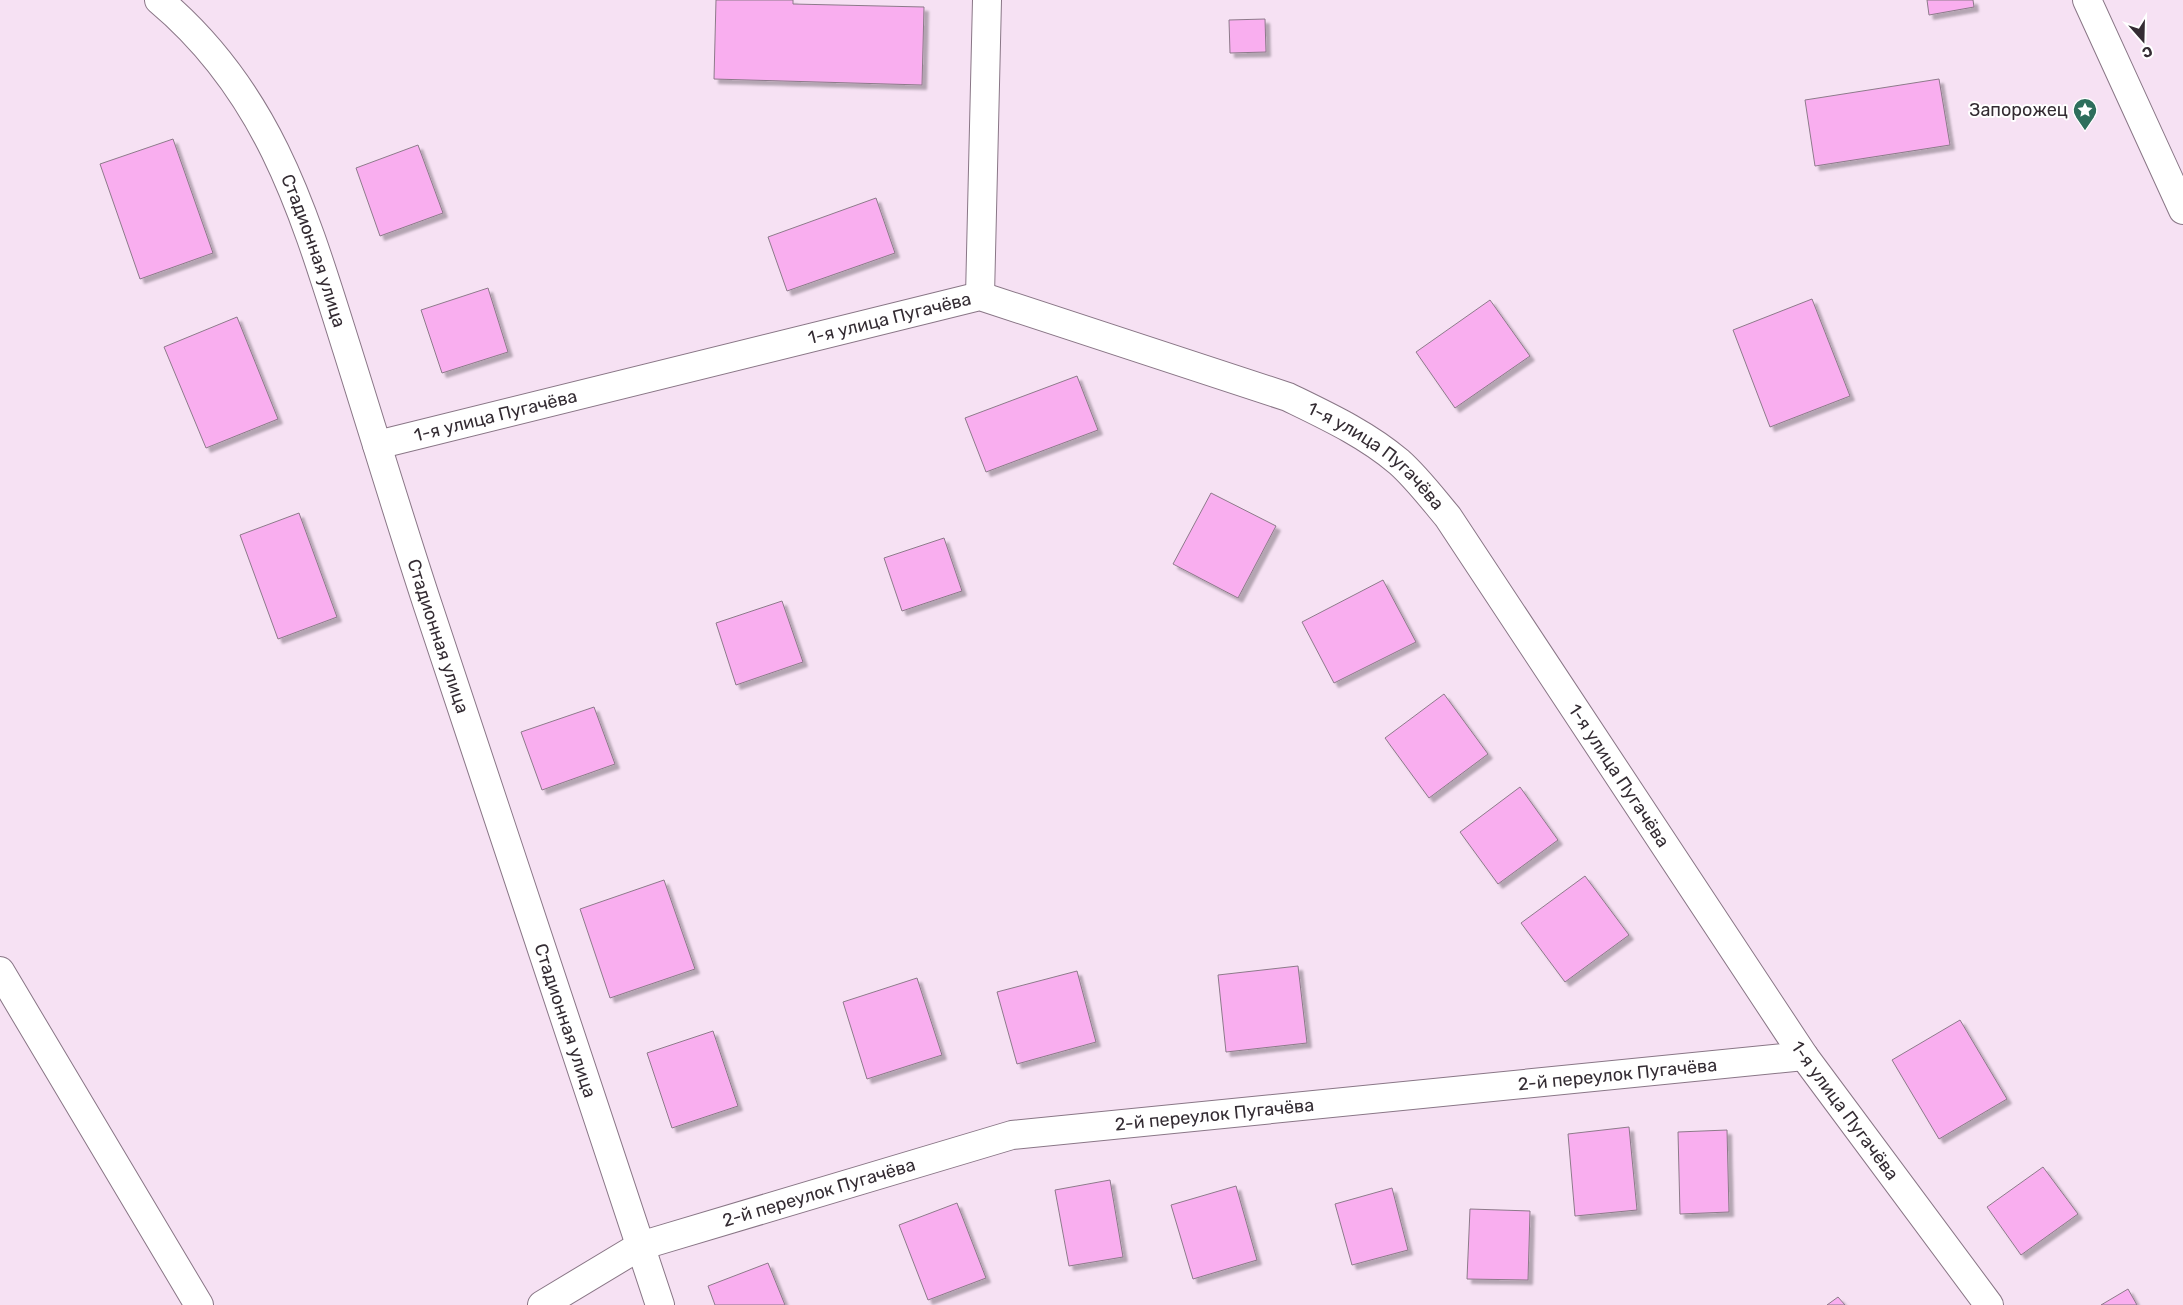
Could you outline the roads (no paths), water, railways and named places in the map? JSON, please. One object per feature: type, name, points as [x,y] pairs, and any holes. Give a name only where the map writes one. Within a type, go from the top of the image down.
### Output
[{"type":"street","name":"Стадионная улица","points":[[159,0],[187,25],[230,75],[261,122],[280,159],[322,268],[402,527],[660,1305]]},
{"type":"street","points":[[980,296],[987,0]]},
{"type":"street","points":[[2087,0],[2183,210]]},
{"type":"street","name":"1-я улица Пугачёва","points":[[377,445],[980,296],[1288,397],[1336,420],[1399,462],[1448,517],[1804,1056],[1988,1305]]},
{"type":"street","points":[[0,971],[198,1305]]},
{"type":"street","name":"2-й переулок Пугачёва","points":[[542,1305],[640,1246],[1012,1135],[1804,1056]]},
{"type":"place","name":"Запорожец","points":[[2085,131]]}]
